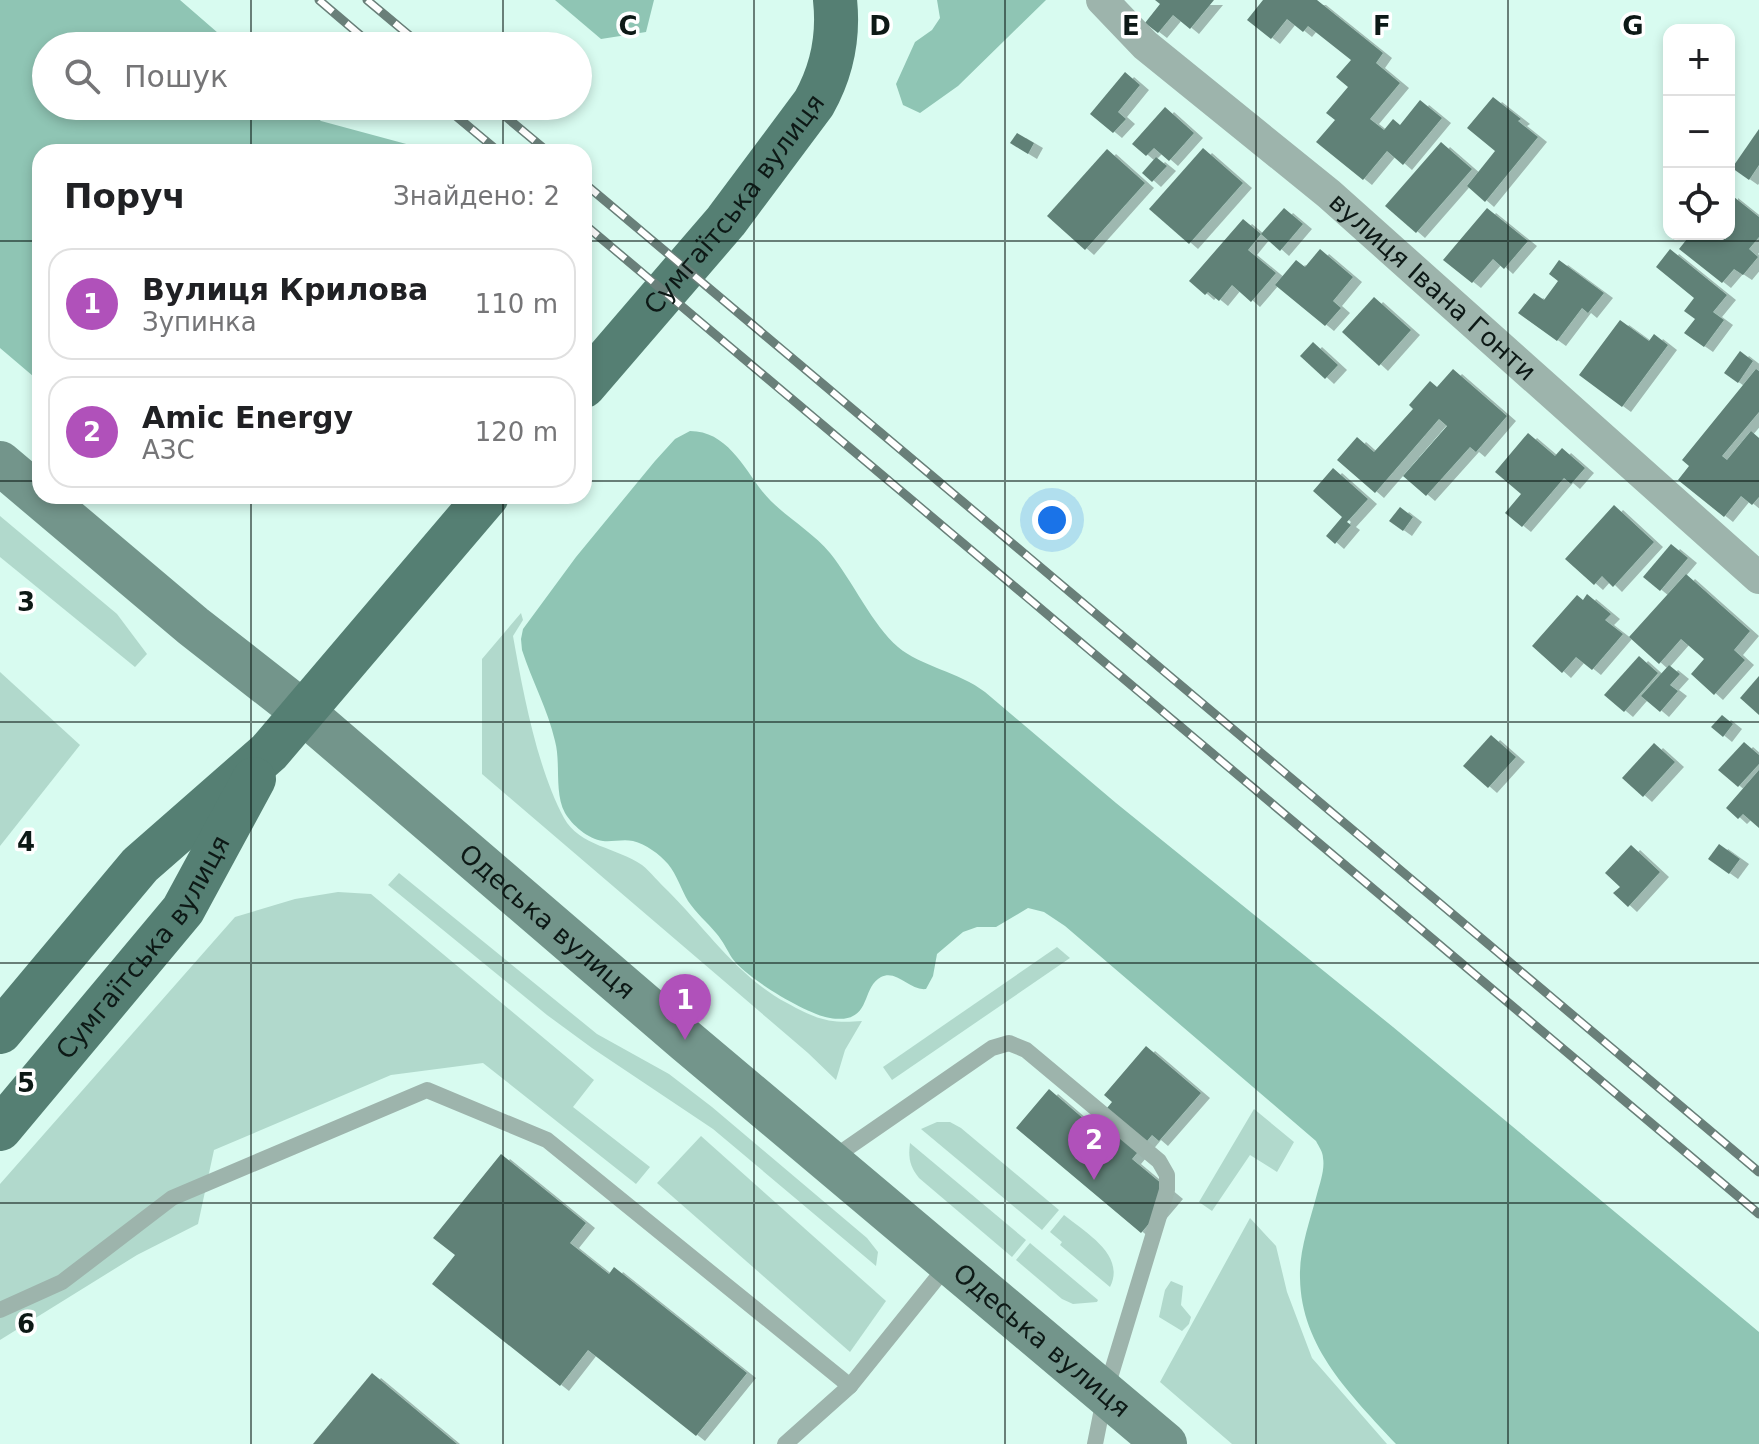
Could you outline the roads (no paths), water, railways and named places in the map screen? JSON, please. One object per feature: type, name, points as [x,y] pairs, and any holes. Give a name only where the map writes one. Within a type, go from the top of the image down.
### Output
[{"type":"main road","name":"Сумгаїтська вулиця","points":[[592,377],[726,221],[814,103],[823,86],[836,39],[835,0]]},
{"type":"main road","name":"Одеська вулиця","points":[[0,463],[32,490]]},
{"type":"main road","name":"Одеська вулиця","points":[[49,504],[193,626],[303,712],[1165,1444]]},
{"type":"main road","name":"Сумгаїтська вулиця","points":[[0,1032],[140,865],[269,752],[480,504]]},
{"type":"main road","name":"Сумгаїтська вулиця","points":[[0,1129],[183,910],[269,752]]},
{"type":"street","name":"вулиця Івана Гонти","points":[[1102,0],[1145,45],[1329,194],[1759,578]]},
{"type":"lane","points":[[829,1160],[992,1048],[1009,1043],[1026,1050],[1159,1161],[1167,1175],[1167,1190],[1105,1394],[1095,1444]]},
{"type":"lane","points":[[0,1310],[62,1282],[172,1198],[427,1090],[547,1140],[850,1386]]},
{"type":"lane","points":[[785,1444],[850,1386],[950,1261]]},
{"type":"railway","points":[[319,0],[357,32]]},
{"type":"railway","points":[[367,0],[405,32]]},
{"type":"railway","points":[[461,120],[489,144]]},
{"type":"railway","points":[[510,120],[538,144]]},
{"type":"railway","points":[[592,190],[1759,1172]]},
{"type":"railway","points":[[592,231],[1759,1214]]},
{"type":"place","name":"Вулиця Крилова","points":[[685,1040]]},
{"type":"place","name":"Amic Energy","points":[[1094,1180]]}]
